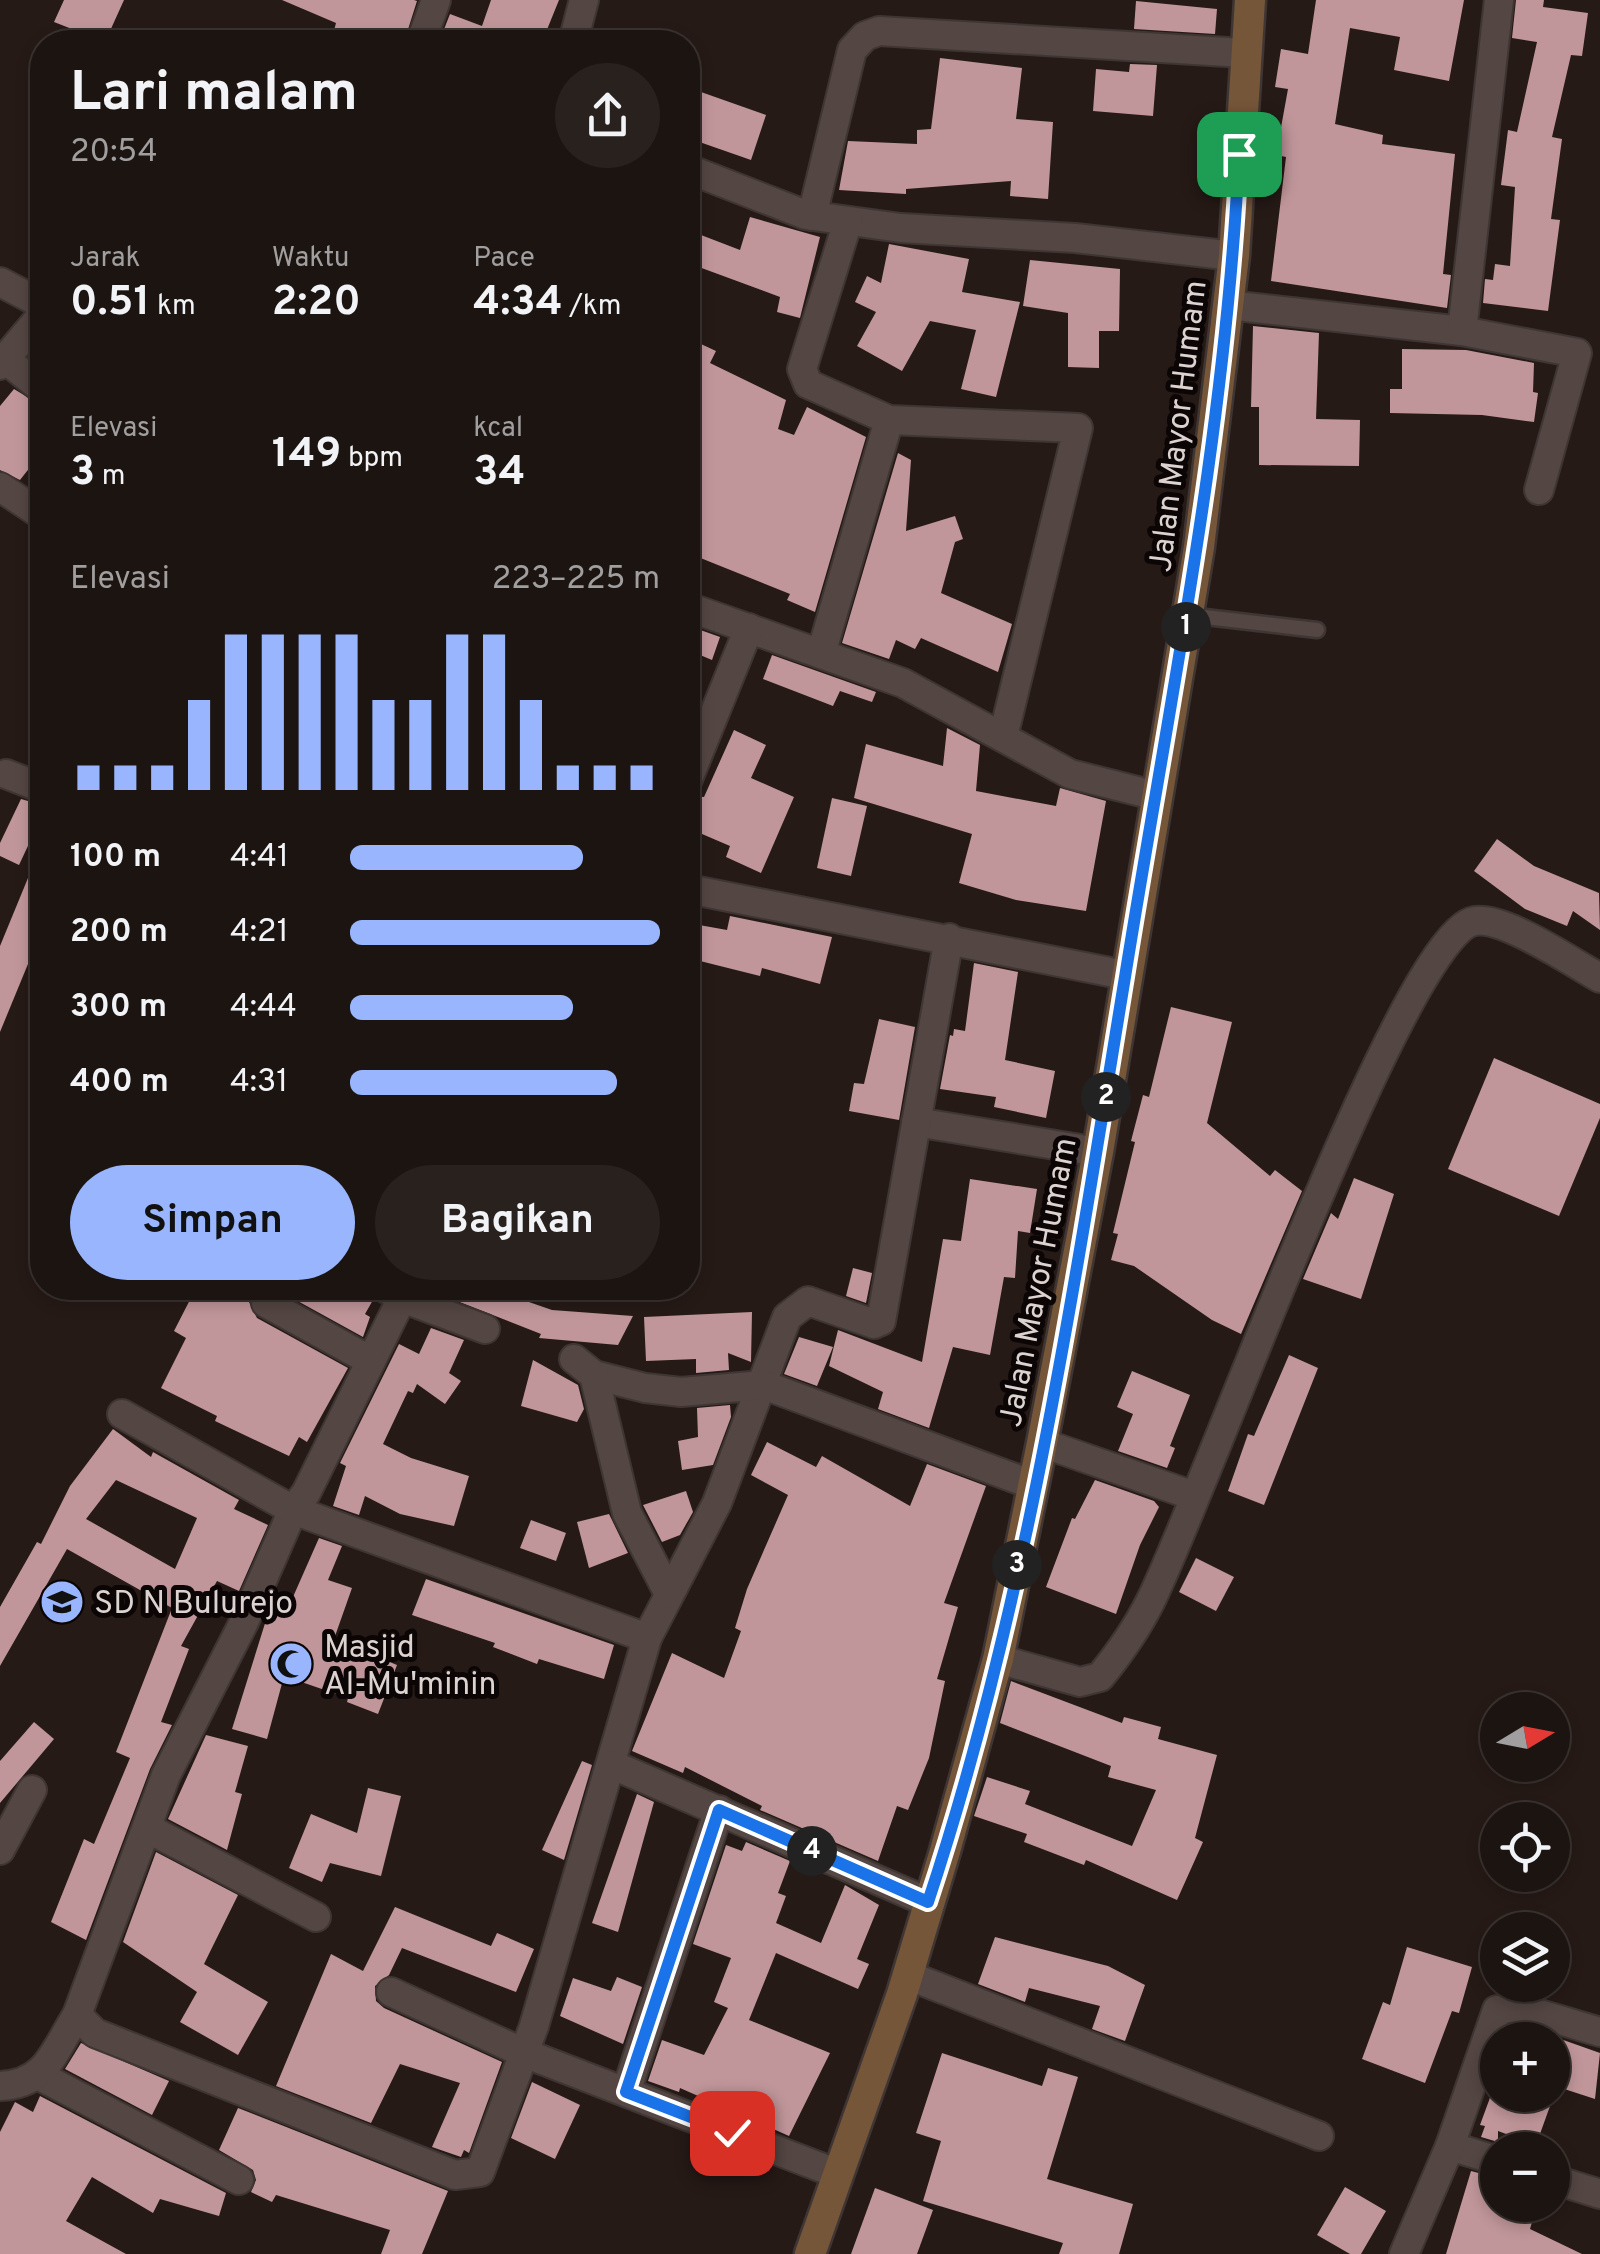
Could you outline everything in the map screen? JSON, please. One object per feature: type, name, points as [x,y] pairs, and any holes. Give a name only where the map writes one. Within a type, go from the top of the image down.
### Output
[{"type":"main road","name":"Jalan Mayor Humam","points":[[810,2254],[907,1975],[998,1659],[1042,1443],[1098,1152],[1188,614],[1234,256],[1250,0]]},
{"type":"street","points":[[425,30],[436,0]]},
{"type":"street","points":[[576,30],[584,0]]},
{"type":"street","points":[[1462,331],[1499,0]]},
{"type":"street","points":[[812,216],[852,50],[865,36],[879,30],[1244,53]]},
{"type":"street","points":[[700,174],[812,216],[1234,256]]},
{"type":"street","points":[[848,221],[802,372],[808,384],[889,420],[1078,428],[1004,737]]},
{"type":"street","points":[[0,282],[30,298]]},
{"type":"street","points":[[1228,305],[1462,331],[1573,351],[1579,356],[1539,490]]},
{"type":"street","points":[[30,329],[2,362],[30,381]]},
{"type":"street","points":[[822,654],[889,420]]},
{"type":"street","points":[[0,487],[30,507]]},
{"type":"street","points":[[700,611],[903,683],[1070,774],[1156,796]]},
{"type":"street","points":[[700,749],[749,628]]},
{"type":"street","points":[[6,774],[30,783]]},
{"type":"street","points":[[700,891],[1125,975]]},
{"type":"street","points":[[998,1659],[1080,1682],[1100,1677],[1150,1603],[1322,1192],[1433,957],[1465,924],[1492,920],[1600,978]]},
{"type":"street","points":[[77,2015],[95,2033],[455,2176],[480,2172],[524,2053],[613,1765],[647,1638],[717,1503],[787,1317],[808,1301],[874,1324],[881,1321],[949,938]]},
{"type":"street","points":[[916,1122],[1098,1152]]},
{"type":"street","points":[[0,2086],[27,2083],[47,2069],[77,2015],[166,1775],[244,1622],[292,1510],[306,1493],[371,1361],[391,1300]]},
{"type":"street","points":[[411,1300],[485,1329]]},
{"type":"street","points":[[266,1303],[371,1361]]},
{"type":"street","points":[[670,1594],[628,1514],[584,1367],[682,1392],[764,1386],[1033,1485]]},
{"type":"street","points":[[122,1414],[292,1510],[647,1638]]},
{"type":"street","points":[[1042,1443],[1194,1496]]},
{"type":"street","points":[[613,1765],[928,1902]]},
{"type":"street","points":[[0,1850],[32,1790]]},
{"type":"street","points":[[626,2092],[719,1810]]},
{"type":"street","points":[[147,1828],[316,1917]]},
{"type":"street","points":[[907,1975],[1319,2136]]},
{"type":"street","points":[[392,1992],[524,2053],[838,2174]]},
{"type":"street","points":[[1404,2254],[1450,2146],[1498,2010],[1516,2008],[1600,2032]]},
{"type":"street","points":[[38,2076],[240,2180]]},
{"type":"street","points":[[1450,2146],[1480,2155]]},
{"type":"street","points":[[1570,2185],[1600,2194]]},
{"type":"lane","points":[[1188,614],[1317,630]]},
{"type":"building","points":[[64,0],[124,0],[110,30],[74,30],[54,22]]},
{"type":"building","points":[[282,0],[417,1],[408,30],[334,30],[336,23]]},
{"type":"building","points":[[491,0],[559,0],[547,30],[444,30],[450,14],[482,26]]},
{"type":"building","points":[[1316,0],[1464,0],[1449,81],[1394,70],[1400,37],[1350,28],[1335,124],[1383,135],[1382,144],[1455,154],[1443,274],[1451,275],[1447,308],[1271,281],[1286,157],[1276,155],[1288,89],[1275,87],[1281,49],[1308,54]]},
{"type":"building","points":[[1516,0],[1544,0],[1543,7],[1588,13],[1582,56],[1571,55],[1552,137],[1562,139],[1551,219],[1560,220],[1548,311],[1483,303],[1485,279],[1493,280],[1495,264],[1510,266],[1515,187],[1501,185],[1508,130],[1517,132],[1537,42],[1512,38]]},
{"type":"building","points":[[1136,1],[1217,9],[1215,34],[1134,29]]},
{"type":"building","points":[[940,58],[1022,68],[1016,119],[1053,122],[1048,199],[1010,196],[1011,181],[906,189],[906,194],[839,190],[848,141],[917,144],[917,130],[931,129]]},
{"type":"building","points":[[1130,64],[1157,65],[1153,116],[1093,111],[1096,69],[1129,72]]},
{"type":"building","points":[[701,92],[766,115],[751,160],[700,142]]},
{"type":"building","points":[[750,217],[820,237],[800,318],[777,312],[780,297],[700,267],[700,235],[740,250]]},
{"type":"building","points":[[889,244],[969,259],[962,292],[1020,302],[996,397],[961,389],[976,330],[930,321],[902,371],[857,346],[876,312],[855,302],[867,276],[881,283]]},
{"type":"building","points":[[1030,260],[1120,269],[1119,331],[1099,331],[1099,368],[1068,367],[1068,313],[1023,306]]},
{"type":"building","points":[[1253,326],[1319,333],[1316,419],[1360,420],[1359,466],[1259,465],[1259,407],[1251,407]]},
{"type":"building","points":[[700,344],[716,351],[710,363],[786,400],[778,429],[794,435],[807,407],[866,437],[815,612],[787,600],[790,594],[700,558]]},
{"type":"building","points":[[1402,349],[1466,350],[1534,363],[1533,392],[1538,393],[1534,422],[1482,415],[1390,413],[1390,389],[1402,389]]},
{"type":"building","points":[[14,389],[30,399],[30,467],[20,480],[0,470],[0,406]]},
{"type":"building","points":[[898,453],[911,460],[906,531],[955,516],[963,539],[955,542],[941,593],[1012,624],[998,672],[921,638],[915,649],[896,640],[889,659],[842,643]]},
{"type":"building","points":[[700,630],[720,637],[712,660],[700,655]]},
{"type":"building","points":[[772,655],[876,692],[872,702],[840,691],[833,706],[763,679]]},
{"type":"building","points":[[947,728],[980,745],[976,791],[1056,806],[1060,788],[1106,801],[1086,911],[1016,900],[959,883],[972,834],[854,798],[866,744],[943,766]]},
{"type":"building","points":[[734,730],[766,745],[751,778],[794,797],[761,873],[726,857],[730,846],[700,833],[700,797],[704,797]]},
{"type":"building","points":[[832,798],[867,806],[851,876],[817,868]]},
{"type":"building","points":[[21,799],[30,802],[30,842],[19,865],[0,856],[0,843]]},
{"type":"building","points":[[1497,839],[1534,866],[1599,893],[1600,930],[1573,911],[1567,926],[1525,909],[1474,871]]},
{"type":"building","points":[[30,873],[30,959],[0,1032],[0,946]]},
{"type":"building","points":[[730,916],[832,937],[820,984],[762,968],[760,976],[700,961],[700,925],[727,930]]},
{"type":"building","points":[[974,963],[1018,972],[1005,1060],[1055,1071],[1046,1118],[994,1107],[996,1097],[940,1089],[950,1035],[953,1036],[954,1029],[965,1031]]},
{"type":"building","points":[[1171,1007],[1232,1022],[1207,1123],[1270,1176],[1275,1170],[1302,1191],[1241,1334],[1212,1320],[1134,1266],[1111,1260],[1118,1234],[1113,1233],[1135,1142],[1131,1141],[1143,1095],[1149,1097]]},
{"type":"building","points":[[879,1019],[915,1027],[899,1120],[849,1111],[854,1083],[864,1084]]},
{"type":"building","points":[[1494,1058],[1600,1104],[1600,1118],[1559,1216],[1448,1169]]},
{"type":"building","points":[[1354,1178],[1394,1194],[1361,1299],[1303,1279],[1331,1213],[1338,1219]]},
{"type":"building","points":[[970,1179],[1037,1189],[1030,1233],[1018,1231],[1015,1278],[1004,1277],[990,1355],[953,1347],[929,1428],[878,1409],[883,1392],[829,1366],[838,1330],[922,1362],[943,1239],[961,1241]]},
{"type":"building","points":[[853,1268],[872,1273],[866,1303],[846,1296]]},
{"type":"building","points":[[190,1300],[250,1300],[257,1318],[348,1368],[307,1442],[299,1437],[289,1456],[215,1421],[217,1416],[161,1388],[186,1338],[174,1331]]},
{"type":"building","points":[[296,1300],[373,1300],[365,1314],[370,1317],[363,1337]]},
{"type":"building","points":[[455,1300],[523,1300],[552,1310],[633,1316],[618,1345],[539,1338],[541,1334]]},
{"type":"building","points":[[752,1312],[751,1362],[728,1353],[729,1370],[696,1373],[696,1359],[646,1361],[644,1317]]},
{"type":"building","points":[[431,1328],[464,1340],[449,1373],[461,1381],[445,1404],[417,1384],[413,1393],[408,1391],[383,1444],[411,1458],[469,1476],[454,1526],[400,1514],[365,1496],[359,1515],[333,1506],[346,1466],[340,1463],[399,1344],[419,1354]]},
{"type":"building","points":[[799,1337],[833,1347],[817,1386],[784,1374]]},
{"type":"building","points":[[1289,1355],[1318,1368],[1264,1505],[1228,1491],[1248,1434],[1254,1436]]},
{"type":"building","points":[[533,1360],[578,1385],[584,1409],[577,1422],[521,1406]]},
{"type":"building","points":[[1132,1371],[1190,1395],[1170,1446],[1175,1448],[1167,1468],[1118,1451],[1133,1414],[1117,1407]]},
{"type":"building","points":[[730,1405],[731,1417],[713,1465],[682,1470],[678,1441],[698,1437],[697,1408]]},
{"type":"building","points":[[113,1429],[151,1457],[153,1452],[239,1500],[234,1509],[268,1525],[239,1591],[217,1581],[181,1646],[189,1649],[161,1722],[172,1725],[150,1769],[86,1940],[51,1922],[84,1839],[94,1844],[130,1758],[116,1752],[172,1608],[67,1549],[0,1666],[0,1607],[37,1542],[41,1544],[70,1486]],"holes":[[[116,1480],[197,1518],[175,1569],[86,1519]]]},
{"type":"building","points":[[767,1442],[816,1467],[822,1456],[910,1506],[927,1464],[986,1486],[944,1603],[958,1607],[937,1679],[945,1681],[929,1758],[908,1810],[897,1806],[878,1861],[760,1810],[762,1806],[685,1767],[683,1773],[632,1751],[672,1653],[724,1678],[741,1631],[735,1628],[747,1589],[788,1495],[751,1475]]},
{"type":"building","points":[[1095,1480],[1154,1501],[1159,1507],[1140,1545],[1116,1614],[1046,1587],[1072,1518],[1075,1519]]},
{"type":"building","points":[[686,1491],[693,1512],[680,1535],[662,1542],[643,1505]]},
{"type":"building","points":[[609,1514],[628,1553],[589,1568],[577,1522]]},
{"type":"building","points":[[531,1520],[566,1533],[556,1561],[520,1548]]},
{"type":"building","points":[[319,1538],[342,1546],[328,1580],[352,1588],[334,1639],[397,1665],[378,1714],[347,1702],[348,1698],[284,1676],[267,1739],[232,1729],[272,1601],[289,1606]]},
{"type":"building","points":[[1196,1558],[1234,1577],[1216,1611],[1179,1592]]},
{"type":"building","points":[[426,1579],[614,1645],[604,1679],[539,1659],[537,1664],[493,1647],[495,1643],[412,1615]]},
{"type":"building","points":[[1011,1681],[1122,1723],[1124,1717],[1161,1727],[1158,1739],[1217,1755],[1195,1838],[1203,1842],[1177,1900],[1086,1860],[1084,1865],[1024,1842],[1027,1834],[974,1816],[987,1777],[1030,1791],[1025,1804],[1132,1846],[1156,1790],[1108,1777],[1111,1766],[1000,1723]]},
{"type":"building","points":[[34,1722],[54,1739],[0,1803],[0,1761]]},
{"type":"building","points":[[206,1735],[248,1746],[235,1792],[242,1794],[227,1850],[168,1819]]},
{"type":"building","points":[[582,1761],[592,1765],[564,1860],[542,1850]]},
{"type":"building","points":[[368,1788],[401,1796],[381,1876],[330,1863],[322,1882],[289,1868],[311,1814],[357,1833]]},
{"type":"building","points":[[637,1794],[654,1802],[618,1932],[592,1923]]},
{"type":"building","points":[[746,1842],[790,1861],[778,1893],[786,1896],[776,1923],[821,1943],[845,1885],[879,1905],[857,1959],[869,1964],[858,1989],[776,1953],[749,2020],[830,2053],[789,2136],[680,2088],[679,2092],[648,2081],[662,2040],[704,2055],[728,2008],[714,2002],[731,1958],[693,1944],[726,1845],[742,1851]]},
{"type":"building","points":[[156,1852],[238,1895],[204,1964],[268,2002],[238,2055],[180,2022],[197,1992],[123,1942]]},
{"type":"building","points":[[395,1907],[491,1946],[497,1933],[534,1949],[516,1992],[402,1948],[389,1975],[375,1986],[376,2001],[384,2008],[502,2062],[469,2153],[464,2150],[461,2157],[432,2147],[460,2083],[400,2064],[371,2123],[276,2086],[331,1954],[363,1971]]},
{"type":"building","points":[[995,1937],[1108,1966],[1145,1985],[1125,2041],[1092,2029],[1100,2006],[1029,1988],[1025,2002],[978,1984]]},
{"type":"building","points":[[1407,1947],[1472,1967],[1459,2013],[1452,2011],[1425,2083],[1362,2059],[1383,2002],[1390,2005]]},
{"type":"building","points":[[617,1977],[642,1987],[623,2044],[560,2016],[573,1978],[611,1991]]},
{"type":"building","points":[[1570,2042],[1600,2053],[1595,2099],[1570,2091]]},
{"type":"building","points":[[81,2043],[169,2081],[152,2115],[65,2069]]},
{"type":"building","points":[[942,2053],[1042,2086],[1048,2068],[1078,2077],[1047,2179],[1133,2204],[1119,2254],[1059,2254],[1063,2243],[923,2201],[941,2141],[916,2133]]},
{"type":"building","points":[[532,2082],[580,2105],[555,2159],[511,2138]]},
{"type":"building","points":[[40,2096],[226,2193],[219,2216],[160,2199],[153,2213],[92,2177],[66,2221],[126,2254],[0,2254],[0,2132],[15,2102],[33,2112]]},
{"type":"building","points":[[238,2108],[448,2191],[422,2254],[381,2254],[390,2230],[276,2195],[272,2202],[251,2192],[256,2180],[253,2170],[219,2150]]},
{"type":"building","points":[[1485,2112],[1548,2112],[1541,2132],[1483,2132],[1485,2126],[1480,2125]]},
{"type":"building","points":[[1471,2171],[1480,2173],[1480,2222],[1532,2222],[1530,2229],[1582,2254],[1446,2254]]},
{"type":"building","points":[[1345,2187],[1386,2211],[1361,2254],[1350,2254],[1317,2235]]},
{"type":"building","points":[[875,2188],[933,2210],[917,2254],[851,2254]]},
{"type":"place","name":"SD N Bulurejo","points":[[62,1602]]},
{"type":"place","name":"Masjid Al-Mu'minin","points":[[291,1664]]},
{"type":"route","points":[[732,2133],[626,2092],[719,1810],[928,1902],[998,1659],[1098,1152],[1199,548],[1234,256],[1239,154]]}]
